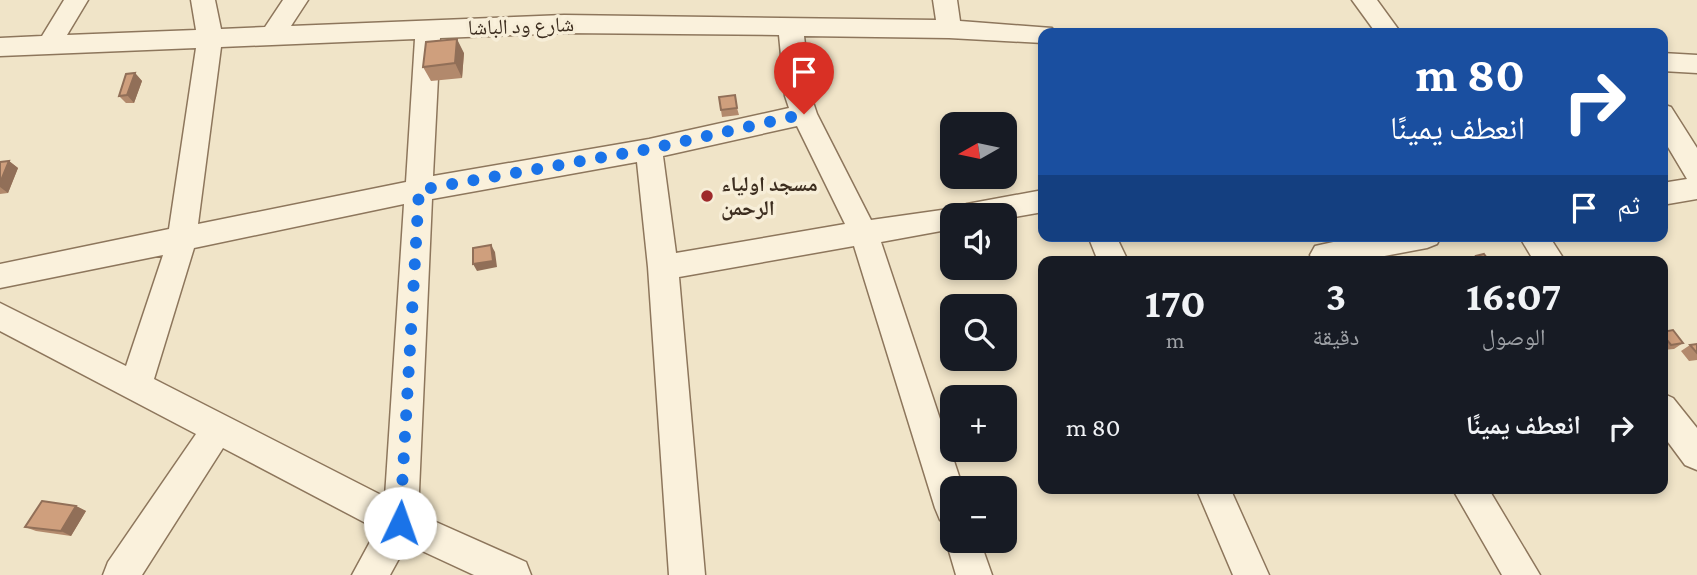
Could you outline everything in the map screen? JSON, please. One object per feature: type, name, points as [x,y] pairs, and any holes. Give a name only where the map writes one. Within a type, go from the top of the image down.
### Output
[{"type":"street","points":[[49,45],[76,0]]},
{"type":"street","points":[[136,385],[182,239],[210,39],[202,0]]},
{"type":"street","points":[[271,37],[296,0]]},
{"type":"street","points":[[945,0],[948,29]]},
{"type":"street","points":[[1364,0],[1385,28]]},
{"type":"street","name":"شارع ود الباشا","points":[[0,47],[428,30],[568,12],[791,27],[948,29],[1038,34]]},
{"type":"street","points":[[791,27],[798,96],[804,114],[864,234],[942,476]]},
{"type":"street","points":[[370,575],[400,523],[428,30]]},
{"type":"street","points":[[1668,62],[1697,64]]},
{"type":"street","points":[[0,276],[419,190],[649,149],[804,114]]},
{"type":"street","points":[[1668,124],[1697,170]]},
{"type":"street","points":[[649,149],[663,267],[687,575]]},
{"type":"street","points":[[1668,193],[1697,188]]},
{"type":"street","points":[[1017,206],[1038,202]]},
{"type":"street","points":[[663,267],[940,220]]},
{"type":"street","points":[[1323,251],[1385,242]]},
{"type":"street","points":[[0,316],[400,523],[513,575]]},
{"type":"street","points":[[1668,416],[1697,454]]},
{"type":"street","points":[[121,575],[219,427]]},
{"type":"street","points":[[1216,494],[1251,575]]},
{"type":"street","points":[[1473,494],[1522,575]]},
{"type":"street","points":[[967,553],[974,575]]},
{"type":"building","points":[[457,39],[455,63],[423,67],[426,42]]},
{"type":"building","points":[[135,73],[127,95],[119,96],[126,74]]},
{"type":"building","points":[[735,95],[737,108],[721,110],[719,97]]},
{"type":"building","points":[[9,161],[0,183],[0,162]]},
{"type":"building","points":[[491,245],[493,261],[473,264],[473,248]]},
{"type":"building","points":[[1673,330],[1683,343],[1671,345],[1668,341],[1668,331]]},
{"type":"building","points":[[1697,344],[1697,353],[1690,345]]},
{"type":"building","points":[[42,501],[76,506],[61,531],[25,527]]},
{"type":"place","name":"مسجد اولياء الرحمن","points":[[707,196]]},
{"type":"route","points":[[400,523],[419,190],[649,149],[804,114]]}]
